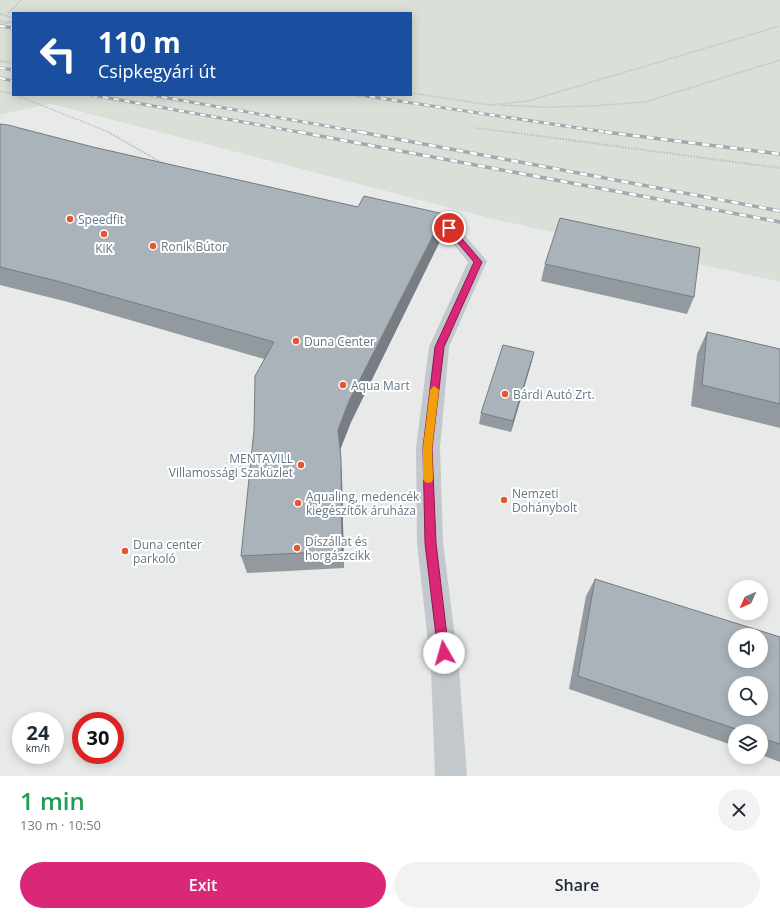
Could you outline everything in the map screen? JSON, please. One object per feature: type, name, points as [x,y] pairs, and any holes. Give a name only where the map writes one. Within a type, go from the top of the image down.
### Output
[{"type":"street","points":[[449,228],[478,262],[439,347],[428,448],[430,543],[445,669],[451,776]]},
{"type":"path","points":[[6,16],[21,0]]},
{"type":"path","points":[[0,14],[12,18]]},
{"type":"path","points":[[0,20],[12,22]]},
{"type":"path","points":[[0,25],[12,22]]},
{"type":"path","points":[[490,105],[528,101],[780,26]]},
{"type":"path","points":[[412,93],[490,105],[543,107],[591,106],[645,102],[780,60]]},
{"type":"path","points":[[0,61],[12,63]]},
{"type":"path","points":[[0,92],[12,94]]},
{"type":"path","points":[[18,96],[115,135],[164,165]]},
{"type":"path","points":[[476,128],[780,168]]},
{"type":"shaded area","points":[[0,0],[780,0],[780,282],[496,220],[50,104],[0,115]]},
{"type":"shaded area","points":[[49,104],[496,220],[780,282],[780,776],[0,776],[0,115]]},
{"type":"building","name":"Duna Center","points":[[0,124],[93,147],[358,207],[364,196],[444,214],[349,401],[338,430],[341,459],[342,551],[241,556],[254,430],[255,376],[274,342],[57,281],[0,267]]},
{"type":"building","points":[[560,218],[700,248],[694,297],[545,264]]},
{"type":"building","points":[[707,332],[780,349],[780,404],[702,385]]},
{"type":"building","name":"Bárdi Autó Zrt.","points":[[503,345],[534,352],[513,421],[481,413]]},
{"type":"building","points":[[595,579],[751,628],[728,628],[728,668],[768,668],[768,633],[780,637],[780,744],[768,740],[768,724],[728,724],[728,726],[578,676]]},
{"type":"railway","points":[[0,26],[12,28]]},
{"type":"railway","points":[[0,68],[12,70]]},
{"type":"railway","points":[[0,78],[12,81]]},
{"type":"railway","points":[[98,96],[304,133]]},
{"type":"railway","points":[[157,96],[366,133]]},
{"type":"railway","points":[[366,96],[607,132]]},
{"type":"railway","points":[[299,132],[780,222]]},
{"type":"railway","points":[[360,132],[780,211]]},
{"type":"railway","points":[[607,132],[780,154]]},
{"type":"railway","points":[[607,132],[612,133]]},
{"type":"slow traffic","points":[[428,479],[428,448],[434,390]]},
{"type":"place","name":"Speedfit","points":[[70,219]]},
{"type":"place","name":"KiK","points":[[104,234]]},
{"type":"place","name":"Ronik Bútor","points":[[153,246]]},
{"type":"place","name":"Duna Center","points":[[296,341]]},
{"type":"place","name":"Aqua Mart","points":[[343,385]]},
{"type":"place","name":"Bárdi Autó Zrt.","points":[[505,394]]},
{"type":"place","name":"MENTAVILL Villamossági Szaküzlet","points":[[301,465]]},
{"type":"place","name":"Nemzeti Dohánybolt","points":[[504,500]]},
{"type":"place","name":"Aqualing, medencék kiegészítők áruháza","points":[[298,503]]},
{"type":"place","name":"Díszállat és horgászcikk","points":[[297,548]]},
{"type":"place","name":"Duna center parkoló","points":[[125,551]]},
{"type":"route","points":[[444,653],[430,543],[428,448],[439,347],[478,262],[449,228]]}]
